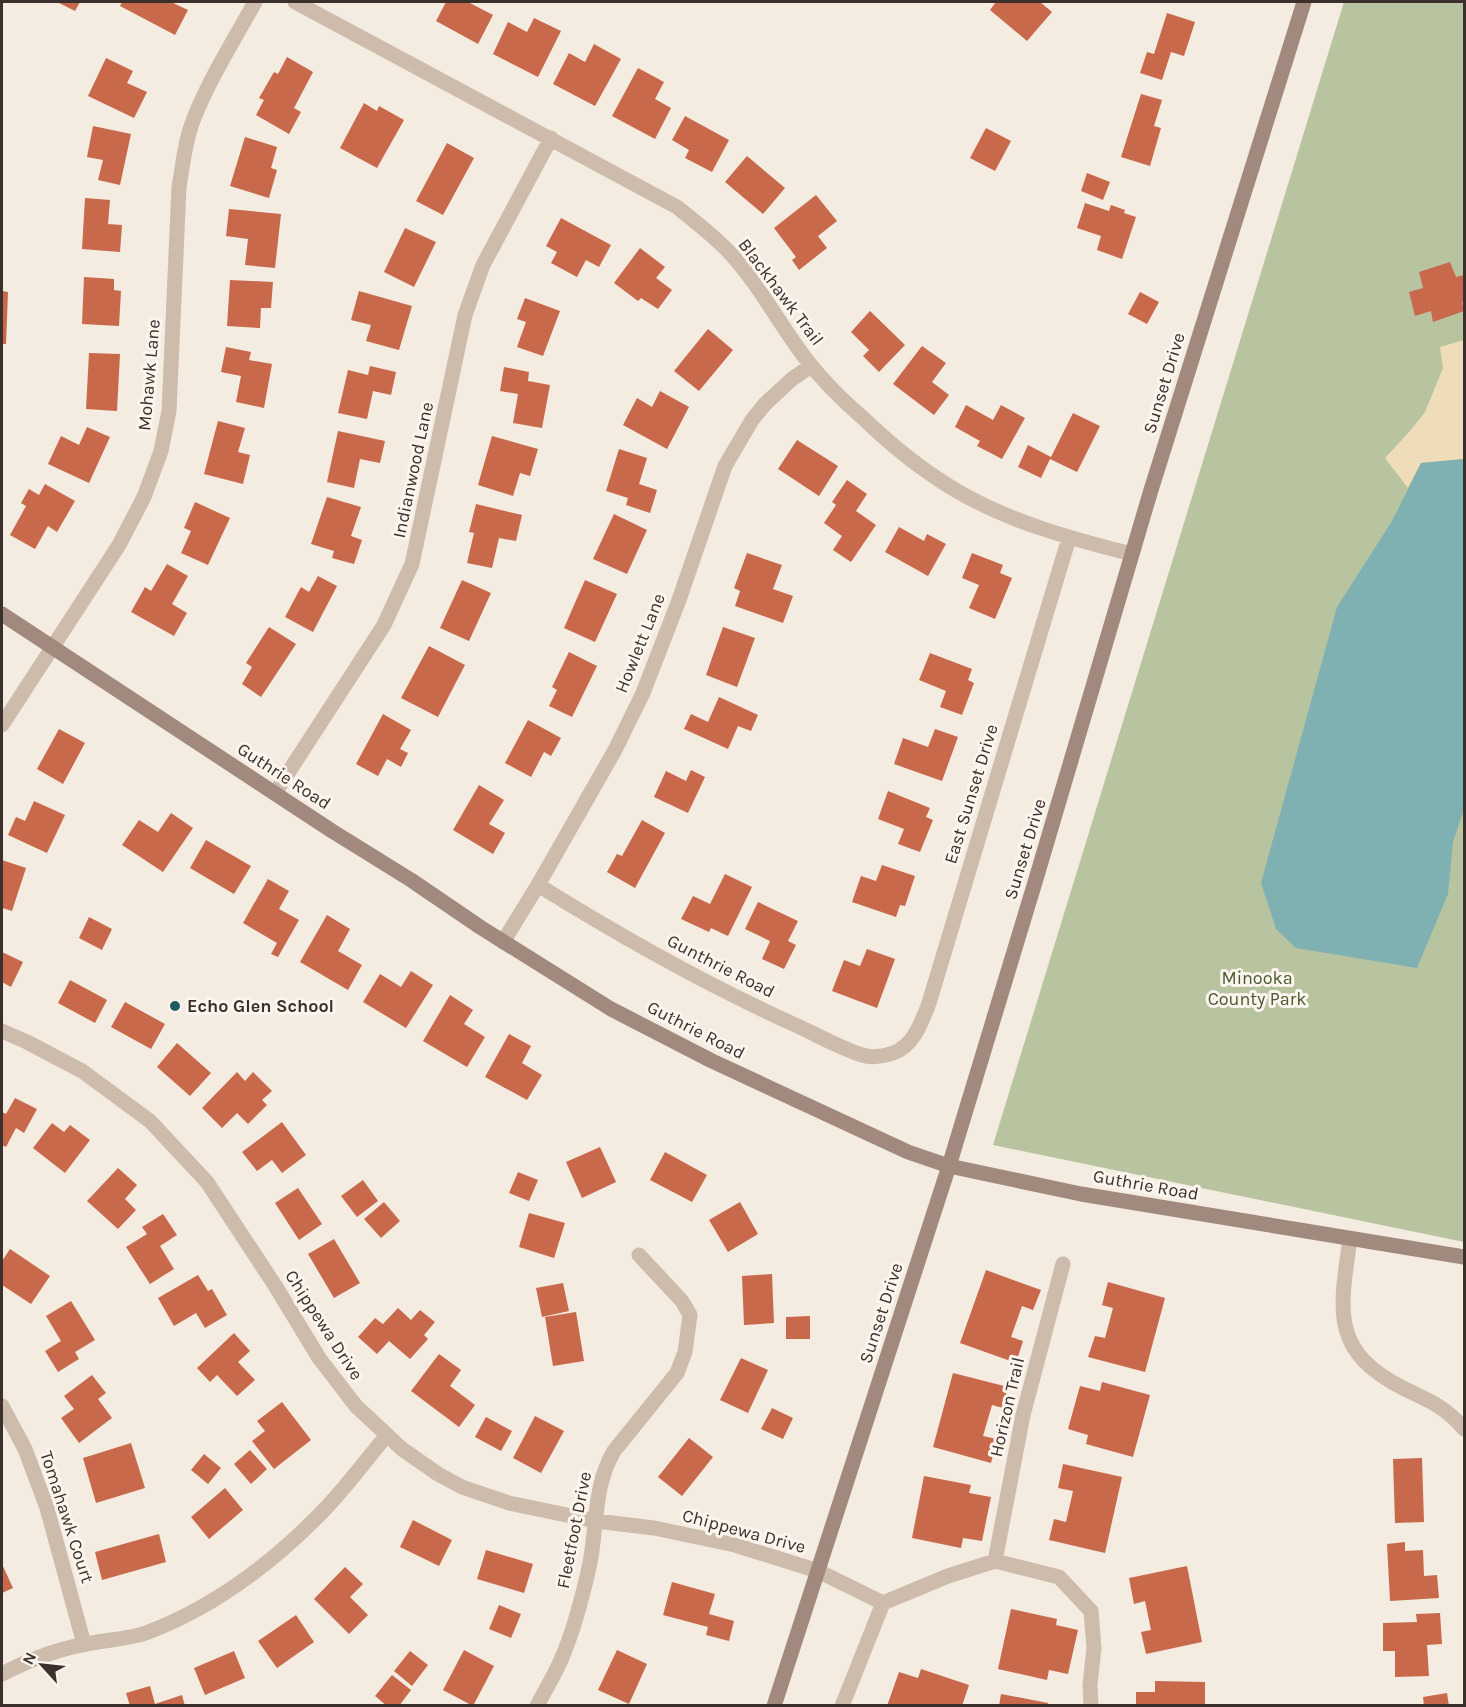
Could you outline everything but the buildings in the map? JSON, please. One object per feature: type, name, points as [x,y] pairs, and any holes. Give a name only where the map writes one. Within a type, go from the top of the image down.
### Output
[{"type":"street","name":"Mohawk Lane","points":[[2,725],[119,545],[144,497],[161,451],[169,411],[179,187],[185,153],[193,119],[255,2]]},
{"type":"street","name":"Blackhawk Trail","points":[[295,2],[676,207],[729,252],[749,276],[811,366],[838,395],[875,430],[919,465],[957,491],[996,510],[1070,538],[1132,554]]},
{"type":"street","name":"Sunset Drive","points":[[774,1706],[949,1166],[1186,375],[1304,2]]},
{"type":"street","name":"Indianwood Lane","points":[[275,793],[384,625],[412,564],[465,315],[483,265],[551,138]]},
{"type":"street","name":"Howlett Lane","points":[[503,942],[615,750],[643,693],[679,600],[724,466],[752,420],[765,404],[792,379],[811,366]]},
{"type":"street","name":"East Sunset Drive","points":[[895,1053],[918,1029],[929,1003],[1070,538]]},
{"type":"street","name":"Guthrie Road","points":[[2,614],[503,942],[610,1009],[712,1061],[908,1152],[949,1166],[1081,1194],[1464,1257]]},
{"type":"street","name":"Gunthrie Road","points":[[538,885],[658,957],[777,1017],[861,1054],[880,1056],[895,1053]]},
{"type":"street","name":"Chippewa Drive","points":[[2,1031],[82,1071],[150,1121],[207,1182],[276,1287],[319,1358],[356,1406],[402,1449],[438,1474],[462,1487],[509,1503],[596,1521],[654,1528],[735,1545],[818,1571]]},
{"type":"street","points":[[1350,1239],[1342,1296],[1348,1339],[1355,1352],[1380,1376],[1437,1404],[1464,1429]]},
{"type":"street","name":"Fleetfoot Drive","points":[[537,1706],[561,1659],[584,1592],[602,1479],[608,1462],[614,1451],[677,1373],[685,1352],[690,1315],[682,1301],[639,1255]]},
{"type":"street","name":"Horizon Trail","points":[[995,1561],[1023,1415],[1063,1264]]},
{"type":"street","name":"Tomahawk Court","points":[[2,1406],[25,1449],[47,1508],[84,1644]]},
{"type":"street","points":[[2,1674],[43,1656],[84,1644],[143,1634],[192,1613],[243,1582],[274,1558],[326,1509],[387,1436]]},
{"type":"street","points":[[843,1706],[883,1603],[948,1576],[995,1561],[1059,1577],[1091,1611],[1094,1648],[1090,1685],[1091,1706]]},
{"type":"street","points":[[818,1571],[883,1603]]},
{"type":"green space","name":"Minooka County Park","points":[[1344,2],[1464,2],[1464,1242],[993,1145]]},
{"type":"sand","points":[[1464,340],[1464,459],[1421,463],[1408,488],[1385,458],[1425,412],[1443,368],[1440,347]]},
{"type":"water","points":[[1464,459],[1464,809],[1453,842],[1448,894],[1417,968],[1296,948],[1276,929],[1261,883],[1337,607],[1392,521],[1421,463]]},
{"type":"place","name":"Echo Glen School","points":[[175,1006]]}]
